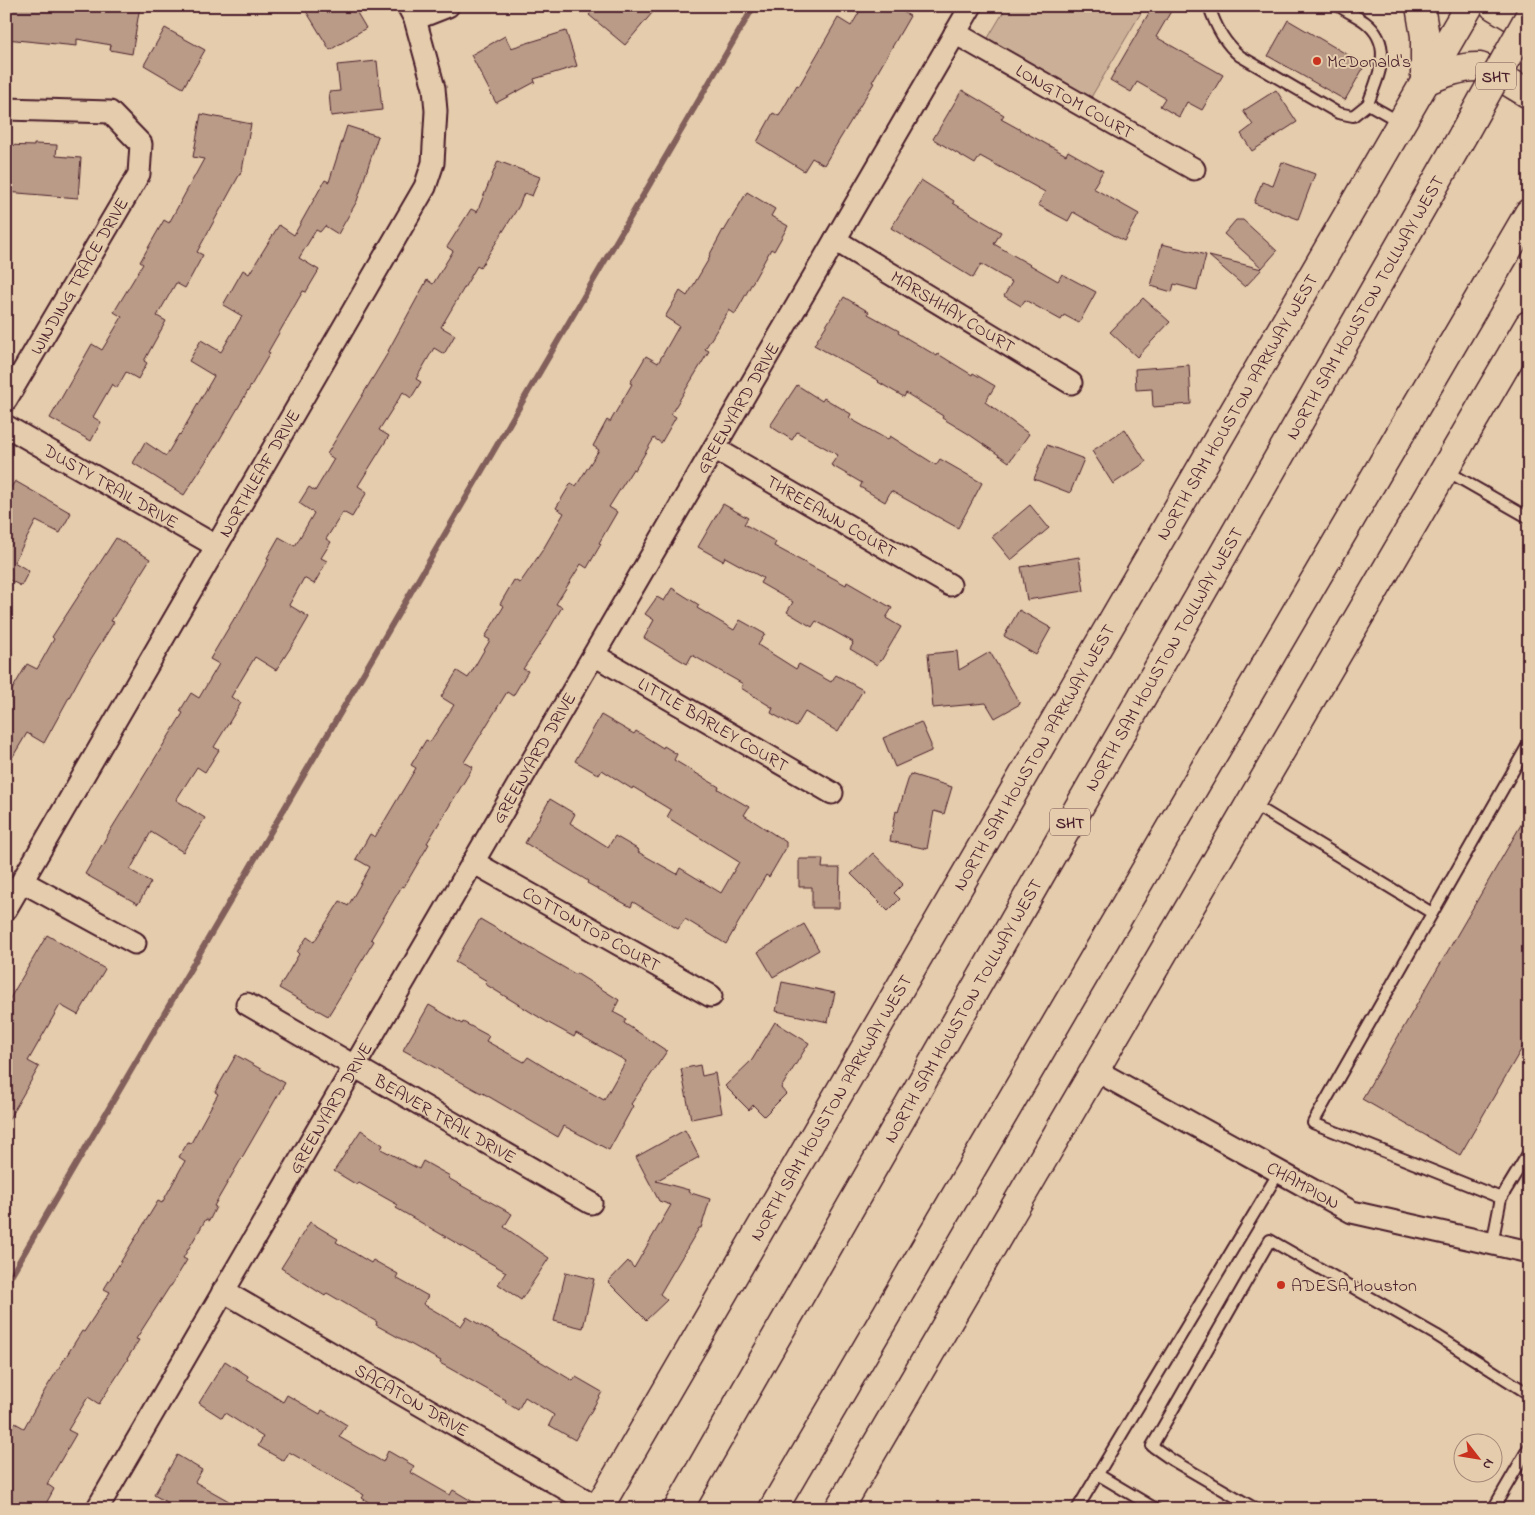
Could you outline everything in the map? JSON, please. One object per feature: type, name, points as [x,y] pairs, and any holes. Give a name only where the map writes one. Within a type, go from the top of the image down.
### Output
[{"type":"main road","points":[[1420,6],[1424,36],[1426,81],[1452,71],[1482,67],[1529,94]]},
{"type":"main road","name":"NORTH SAM HOUSTON PARKWAY WEST","points":[[599,1508],[1469,6]]},
{"type":"main road","points":[[1494,6],[1529,27]]},
{"type":"main road","name":"NORTH SAM HOUSTON TOLLWAY WEST","points":[[678,1509],[1463,135],[1529,16]]},
{"type":"main road","points":[[772,1509],[1529,213]]},
{"type":"main road","points":[[839,1509],[1529,325]]},
{"type":"street","points":[[412,13],[448,6]]},
{"type":"street","name":"GREENYARD DRIVE","points":[[97,1509],[971,6]]},
{"type":"street","name":"NORTHLEAF DRIVE","points":[[6,909],[425,187],[433,163],[436,111],[430,70],[412,13]]},
{"type":"street","name":"LONGTOM COURT","points":[[955,33],[1194,169]]},
{"type":"street","name":"WINDING TRACE DRIVE","points":[[6,109],[110,112],[141,144],[139,174],[6,400]]},
{"type":"street","name":"MARSHHAY COURT","points":[[835,240],[1071,383]]},
{"type":"street","name":"DUSTY TRAIL DRIVE","points":[[6,426],[216,546]]},
{"type":"street","name":"THREEAWN COURT","points":[[714,448],[950,585]]},
{"type":"street","name":"LITTLE BARLEY COURT","points":[[594,654],[832,793]]},
{"type":"street","name":"COTTONTOP COURT","points":[[473,862],[711,996]]},
{"type":"street","points":[[23,882],[135,943]]},
{"type":"street","name":"BEAVER TRAIL DRIVE","points":[[246,1004],[591,1203]]},
{"type":"street","name":"CHAMPION","points":[[1095,1070],[1352,1212],[1529,1252]]},
{"type":"street","name":"SACATON DRIVE","points":[[223,1291],[599,1508]]},
{"type":"lane","points":[[1209,6],[1214,21],[1232,50],[1338,113],[1353,116],[1368,104],[1382,66],[1381,41],[1366,23],[1339,6]]},
{"type":"lane","points":[[1368,104],[1401,123]]},
{"type":"lane","points":[[1444,470],[1529,518]]},
{"type":"lane","points":[[1501,1198],[1313,1124],[1529,743]]},
{"type":"lane","points":[[1251,803],[1432,913]]},
{"type":"lane","points":[[1492,1244],[1501,1198],[1529,1152]]},
{"type":"lane","points":[[1077,1509],[1279,1172]]},
{"type":"lane","points":[[1256,1509],[1172,1460],[1152,1446],[1270,1240],[1436,1335],[1529,1394]]},
{"type":"lane","points":[[1493,1509],[1529,1446]]},
{"type":"lane","points":[[1097,1474],[1156,1509]]},
{"type":"shaded area","points":[[1007,6],[1134,6],[1142,11],[1090,99],[988,38]]},
{"type":"building","points":[[6,6],[95,6],[120,11],[121,6],[140,6],[132,54],[110,50],[111,45],[77,39],[77,46],[6,39]]},
{"type":"building","points":[[303,6],[353,6],[366,28],[330,50]]},
{"type":"building","points":[[596,6],[658,6],[625,45],[589,15]]},
{"type":"building","points":[[863,6],[893,6],[910,16],[872,82],[874,83],[824,165],[812,158],[804,171],[757,142],[773,113],[779,116],[797,85],[799,86],[838,18],[851,26]]},
{"type":"building","points":[[1153,6],[1174,6],[1156,37],[1223,75],[1202,110],[1187,102],[1179,117],[1160,106],[1165,98],[1137,82],[1131,92],[1110,80]]},
{"type":"building","points":[[1288,20],[1365,65],[1345,100],[1268,56]]},
{"type":"building","points":[[165,28],[205,50],[183,88],[144,65]]},
{"type":"building","points":[[566,31],[577,66],[534,79],[535,82],[496,103],[471,55],[505,36],[511,48]]},
{"type":"building","points":[[377,61],[382,110],[331,116],[329,92],[340,91],[337,65]]},
{"type":"building","points":[[962,90],[1004,115],[1001,119],[1066,155],[1068,151],[1103,171],[1093,188],[1139,214],[1124,241],[1073,212],[1068,221],[1038,205],[1045,192],[980,156],[975,164],[933,139]]},
{"type":"building","points":[[1276,90],[1297,122],[1252,151],[1241,134],[1253,125],[1243,111]]},
{"type":"building","points":[[201,114],[251,124],[242,170],[197,252],[203,255],[185,288],[176,283],[157,316],[166,321],[144,361],[147,363],[138,379],[126,372],[117,388],[112,384],[93,417],[101,422],[91,441],[50,418],[92,344],[102,350],[122,317],[114,312],[143,264],[140,262],[164,220],[169,223],[204,159],[193,157]]},
{"type":"building","points":[[347,126],[378,136],[357,201],[338,234],[325,226],[320,232],[316,230],[299,258],[319,270],[306,292],[303,291],[268,352],[270,353],[217,444],[184,495],[133,463],[145,442],[166,456],[180,435],[214,376],[189,361],[201,340],[221,352],[242,316],[223,305],[243,270],[249,274],[279,225],[294,235],[325,180],[329,182]]},
{"type":"building","points":[[34,144],[57,145],[56,156],[81,158],[78,198],[6,192],[6,145],[34,146]]},
{"type":"building","points":[[498,161],[540,177],[532,196],[524,193],[519,206],[480,268],[477,266],[441,327],[455,335],[444,354],[434,348],[416,379],[421,382],[411,398],[403,392],[379,430],[389,436],[358,486],[367,492],[352,517],[343,512],[326,539],[331,542],[321,558],[327,561],[314,584],[304,578],[289,605],[309,617],[295,641],[276,670],[255,657],[231,697],[241,703],[214,747],[219,750],[205,772],[197,767],[176,800],[205,818],[183,852],[151,832],[130,870],[151,882],[138,904],[85,874],[183,713],[180,711],[191,693],[199,698],[219,664],[210,659],[236,618],[279,537],[295,546],[314,513],[299,503],[309,487],[315,491],[334,459],[327,454],[389,351],[427,280],[433,284],[453,251],[447,247],[471,209],[477,212]]},
{"type":"building","points":[[1282,162],[1315,174],[1298,219],[1254,203],[1262,182],[1273,186]]},
{"type":"building","points":[[921,180],[954,201],[953,203],[1001,232],[994,244],[1058,281],[1062,274],[1096,292],[1079,323],[1064,315],[1061,320],[1025,300],[1021,306],[1004,296],[1012,282],[981,264],[973,278],[891,228]]},
{"type":"building","points":[[747,192],[775,209],[771,216],[788,226],[774,251],[771,249],[735,314],[729,310],[705,349],[709,351],[671,414],[676,417],[661,443],[654,438],[635,470],[633,469],[609,507],[617,512],[599,543],[601,544],[587,568],[581,564],[556,604],[562,607],[523,669],[528,671],[513,696],[507,692],[464,762],[473,767],[427,843],[429,844],[404,887],[402,886],[371,939],[374,941],[328,1016],[279,988],[299,954],[297,952],[307,937],[314,942],[340,901],[348,906],[370,867],[356,859],[370,834],[375,837],[416,768],[411,765],[426,740],[430,742],[454,705],[441,697],[457,671],[468,678],[490,640],[485,637],[504,606],[500,604],[514,580],[520,583],[542,551],[564,513],[556,508],[571,483],[576,486],[599,450],[593,446],[607,420],[610,422],[646,356],[658,363],[679,326],[665,317],[680,291],[687,296],[710,257],[723,230]]},
{"type":"building","points":[[1236,220],[1243,220],[1277,251],[1262,268],[1224,234]]},
{"type":"building","points":[[1162,244],[1206,255],[1197,290],[1174,284],[1172,292],[1151,286]]},
{"type":"building","points":[[1209,256],[1262,269],[1245,287]]},
{"type":"building","points":[[844,297],[937,356],[938,354],[972,375],[973,373],[995,386],[985,402],[1029,434],[1009,462],[906,393],[904,397],[814,345]]},
{"type":"building","points":[[1143,298],[1170,322],[1137,357],[1110,332]]},
{"type":"building","points":[[1189,365],[1191,404],[1153,407],[1152,389],[1136,390],[1135,369]]},
{"type":"building","points":[[797,385],[822,401],[824,398],[851,414],[849,418],[888,440],[890,436],[936,465],[940,459],[982,483],[958,528],[891,491],[885,502],[860,487],[862,483],[831,465],[838,455],[797,432],[792,440],[770,426]]},
{"type":"building","points":[[1125,429],[1146,462],[1113,484],[1092,451]]},
{"type":"building","points":[[1047,445],[1084,459],[1070,493],[1034,479]]},
{"type":"building","points":[[15,481],[71,513],[60,533],[36,521],[14,562],[29,571],[21,586],[6,578],[6,496]]},
{"type":"building","points":[[723,504],[748,518],[744,524],[776,542],[774,546],[846,585],[847,582],[892,608],[886,618],[901,627],[877,665],[850,649],[853,642],[816,621],[812,627],[787,612],[793,602],[760,583],[763,578],[725,557],[723,561],[698,547]]},
{"type":"building","points":[[1030,505],[1049,528],[1011,560],[992,537]]},
{"type":"building","points":[[116,538],[150,559],[111,621],[114,622],[84,670],[44,743],[27,733],[6,768],[6,700],[27,664],[37,669],[54,639],[52,637]]},
{"type":"building","points":[[1079,557],[1084,591],[1027,600],[1021,567]]},
{"type":"building","points":[[672,588],[699,605],[697,608],[734,630],[740,620],[765,634],[758,645],[796,669],[799,664],[831,682],[836,675],[863,690],[838,732],[805,712],[796,727],[771,713],[773,708],[741,688],[743,684],[692,655],[687,664],[644,638],[654,620],[645,614],[657,597],[664,601]]},
{"type":"building","points":[[1019,610],[1051,628],[1036,655],[1004,636]]},
{"type":"building","points":[[957,651],[959,670],[990,652],[1020,704],[995,718],[986,703],[933,708],[928,654]]},
{"type":"building","points":[[601,715],[634,734],[636,731],[663,748],[664,746],[677,754],[674,760],[749,807],[744,815],[786,842],[786,848],[769,877],[766,875],[726,944],[685,919],[678,929],[633,902],[631,907],[587,883],[588,881],[525,843],[550,799],[575,814],[570,823],[608,847],[615,836],[639,850],[638,852],[677,874],[680,868],[721,893],[739,862],[667,817],[671,810],[602,770],[599,775],[575,761]]},
{"type":"building","points":[[921,722],[931,745],[931,751],[895,767],[883,738]]},
{"type":"building","points":[[910,774],[952,787],[944,814],[934,811],[927,849],[890,841],[896,811],[898,812]]},
{"type":"building","points":[[1529,811],[1529,1036],[1460,1155],[1362,1099]]},
{"type":"building","points":[[873,853],[903,884],[894,893],[900,899],[888,911],[851,874]]},
{"type":"building","points":[[799,859],[823,859],[822,868],[840,868],[839,908],[812,908],[812,887],[799,887]]},
{"type":"building","points":[[480,919],[576,973],[619,1000],[613,1012],[626,1019],[624,1023],[667,1051],[631,1104],[633,1106],[609,1150],[564,1126],[558,1137],[481,1092],[403,1050],[429,1005],[462,1024],[463,1022],[489,1036],[486,1041],[524,1062],[528,1057],[604,1100],[626,1061],[576,1033],[574,1037],[547,1022],[485,984],[487,981],[455,962]]},
{"type":"building","points":[[804,924],[819,950],[773,977],[758,952]]},
{"type":"building","points":[[47,935],[105,969],[78,1015],[60,1005],[28,1061],[39,1067],[6,1124],[6,1005]]},
{"type":"building","points":[[782,982],[835,993],[828,1022],[776,1011]]},
{"type":"building","points":[[775,1022],[809,1043],[781,1088],[786,1094],[764,1116],[753,1105],[749,1110],[725,1086],[752,1060]]},
{"type":"building","points":[[236,1055],[285,1083],[214,1206],[216,1207],[209,1221],[206,1219],[183,1258],[187,1260],[136,1339],[139,1340],[128,1359],[99,1404],[88,1397],[68,1430],[76,1434],[47,1484],[54,1489],[43,1509],[6,1509],[6,1438],[15,1423],[24,1428],[82,1331],[84,1332],[110,1292],[104,1289],[158,1201],[162,1203],[185,1161],[179,1157],[188,1142],[191,1143],[218,1094],[215,1092]]},
{"type":"building","points":[[700,1065],[702,1076],[715,1073],[722,1113],[691,1119],[681,1069]]},
{"type":"building","points":[[361,1130],[383,1145],[381,1149],[419,1169],[423,1161],[450,1176],[448,1178],[512,1214],[504,1227],[549,1258],[521,1300],[498,1284],[506,1272],[396,1208],[398,1205],[359,1183],[357,1185],[334,1171]]},
{"type":"building","points":[[685,1130],[699,1157],[656,1181],[689,1190],[688,1192],[710,1199],[701,1228],[699,1228],[660,1294],[667,1300],[646,1320],[608,1282],[628,1261],[634,1268],[671,1205],[659,1201],[636,1157]]},
{"type":"building","points":[[310,1222],[338,1239],[336,1242],[371,1263],[373,1260],[398,1274],[396,1278],[428,1296],[423,1304],[461,1326],[467,1317],[573,1381],[576,1377],[602,1392],[575,1440],[549,1425],[554,1415],[525,1397],[518,1410],[505,1402],[506,1400],[440,1363],[441,1361],[376,1325],[377,1322],[327,1293],[325,1296],[281,1268]]},
{"type":"building","points":[[566,1272],[594,1279],[583,1328],[554,1321]]},
{"type":"building","points":[[225,1361],[248,1376],[247,1379],[283,1402],[287,1395],[320,1414],[322,1410],[347,1425],[339,1437],[383,1462],[388,1451],[414,1466],[410,1472],[450,1495],[453,1490],[485,1509],[380,1509],[362,1498],[364,1495],[289,1452],[284,1461],[258,1446],[263,1437],[225,1413],[222,1418],[199,1403]]},
{"type":"building","points":[[177,1455],[202,1470],[195,1482],[243,1509],[178,1509],[154,1495]]},
{"type":"waterway","points":[[6,1284],[754,6]]},
{"type":"place","name":"McDonald's","points":[[1317,61]]},
{"type":"place","name":"ADESA Houston","points":[[1281,1285]]}]
